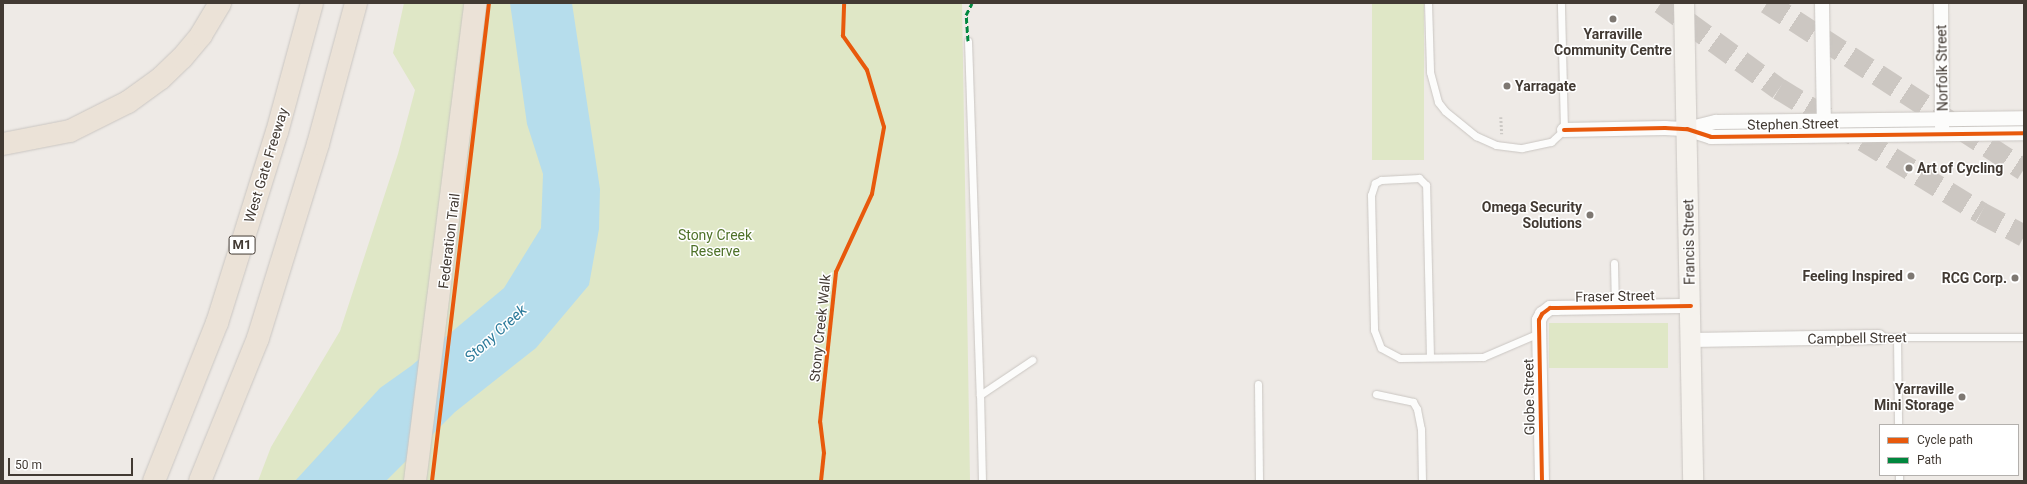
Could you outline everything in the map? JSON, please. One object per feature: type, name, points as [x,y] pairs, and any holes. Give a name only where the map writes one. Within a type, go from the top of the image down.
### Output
[{"type":"highway","points":[[3,144],[70,131],[128,102],[160,79],[182,58],[201,36],[220,3]]},
{"type":"highway","name":"West Gate Freeway","points":[[154,481],[217,323],[277,132],[312,3]]},
{"type":"highway","points":[[200,481],[258,338],[318,144],[356,3]]},
{"type":"highway","points":[[415,481],[475,3]]},
{"type":"main road","name":"Francis Street","points":[[1684,3],[1691,306],[1693,481]]},
{"type":"street","points":[[1822,3],[1824,128]]},
{"type":"street","name":"Norfolk Street","points":[[1941,3],[1942,134]]},
{"type":"street","name":"Stephen Street","points":[[1824,128],[1942,119],[2024,118]]},
{"type":"street","name":"Stephen Street","points":[[1564,130],[1687,129],[1716,122],[1942,134],[2024,133]]},
{"type":"street","name":"Fraser Street","points":[[1542,314],[1550,308],[1615,309],[1691,306]]},
{"type":"street","name":"Globe Street","points":[[1542,314],[1539,333],[1542,481]]},
{"type":"street","name":"Campbell Street","points":[[1691,340],[1879,338]]},
{"type":"lane","points":[[1428,3],[1430,72],[1438,102],[1445,111],[1464,128],[1487,141],[1502,146],[1538,146],[1558,138],[1564,130],[1561,3]]},
{"type":"lane","points":[[968,41],[982,481]]},
{"type":"lane","points":[[1430,358],[1426,185],[1419,178],[1381,180],[1375,183],[1371,195],[1375,337],[1381,348],[1392,356],[1430,358],[1483,357],[1539,333]]},
{"type":"lane","points":[[1614,262],[1615,309]]},
{"type":"lane","points":[[1897,337],[1898,424]]},
{"type":"lane","name":"Campbell Street","points":[[1879,338],[2024,337]]},
{"type":"lane","points":[[980,395],[1032,360]]},
{"type":"lane","points":[[1258,384],[1259,481]]},
{"type":"lane","points":[[1376,394],[1413,402],[1417,409],[1421,430],[1422,481]]},
{"type":"path","points":[[1501,117],[1502,146]]},
{"type":"green space","name":"Stony Creek Reserve","points":[[404,3],[962,3],[970,481],[258,481],[271,447],[340,331],[398,154],[415,90],[393,53]]},
{"type":"green space","points":[[1372,3],[1424,3],[1424,160],[1372,160]]},
{"type":"green space","points":[[1549,323],[1668,323],[1668,368],[1549,368]]},
{"type":"water","name":"Stony Creek","points":[[510,3],[572,3],[600,189],[599,229],[589,285],[536,348],[455,412],[386,481],[295,481],[380,388],[411,366],[504,288],[541,228],[543,174],[527,124]]},
{"type":"tunnel","points":[[1661,3],[1779,89],[1981,213],[2024,236]]},
{"type":"tunnel","points":[[1767,3],[2024,170]]},
{"type":"marked path","points":[[968,41],[966,15],[972,3]]},
{"type":"cycle path","name":"Federation Trail","points":[[432,481],[489,3]]},
{"type":"cycle path","name":"Stony Creek Walk","points":[[821,481],[824,453],[820,422],[836,272],[872,194],[884,127],[867,70],[843,36],[844,3]]},
{"type":"cycle path","points":[[1564,130],[1687,129],[1711,137],[2024,133]]},
{"type":"cycle path","points":[[1542,481],[1539,320],[1542,314],[1550,308],[1691,306]]},
{"type":"place","name":"Yarraville Community Centre","points":[[1613,19]]},
{"type":"place","name":"Yarragate","points":[[1507,86]]},
{"type":"place","name":"Art of Cycling","points":[[1909,168]]},
{"type":"place","name":"Omega Security Solutions","points":[[1590,215]]},
{"type":"place","name":"Feeling Inspired","points":[[1911,276]]},
{"type":"place","name":"RCG Corp.","points":[[2015,278]]},
{"type":"place","name":"Yarraville Mini Storage","points":[[1962,397]]}]
